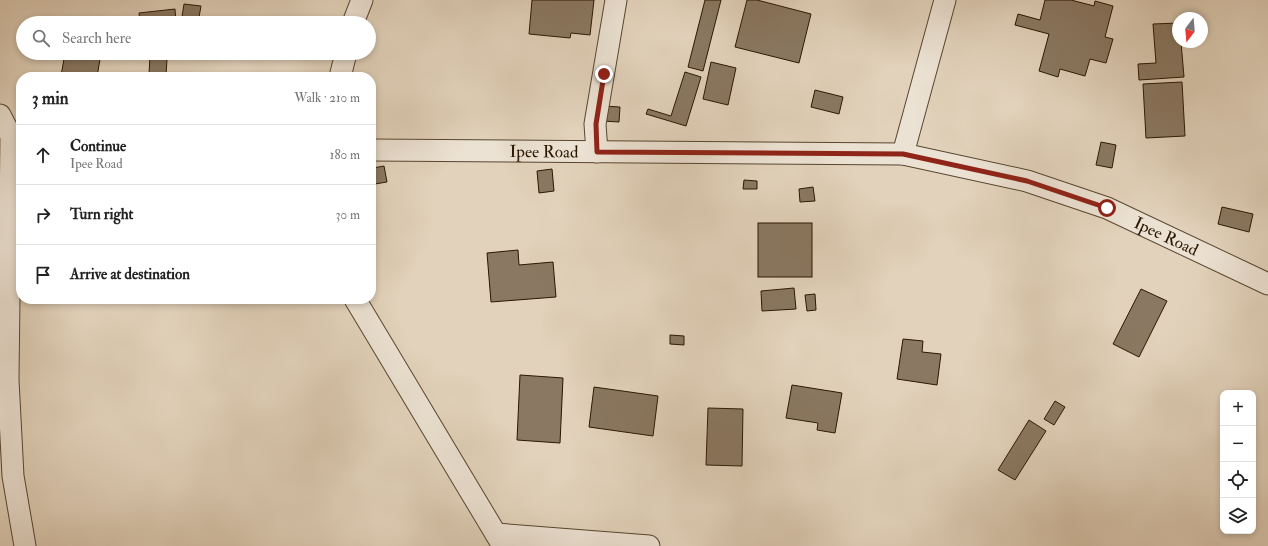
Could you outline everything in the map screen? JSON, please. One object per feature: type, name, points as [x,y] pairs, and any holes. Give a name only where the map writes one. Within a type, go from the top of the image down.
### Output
[{"type":"street","points":[[356,16],[362,0]]},
{"type":"street","points":[[597,152],[596,124],[616,0]]},
{"type":"street","points":[[903,154],[945,0]]},
{"type":"street","points":[[341,72],[344,60]]},
{"type":"street","points":[[0,115],[11,136],[15,245],[8,380],[13,476],[25,546]]},
{"type":"street","name":"Ipee Road","points":[[376,150],[903,154],[1027,181],[1107,208],[1268,284]]},
{"type":"street","points":[[358,304],[500,540],[648,546]]},
{"type":"building","points":[[532,0],[594,0],[590,35],[571,33],[570,38],[529,34]]},
{"type":"building","points":[[705,0],[721,0],[703,71],[688,67]]},
{"type":"building","points":[[747,0],[757,0],[811,14],[799,63],[735,47]]},
{"type":"building","points":[[1045,0],[1071,0],[1094,6],[1095,1],[1113,6],[1105,37],[1113,39],[1106,63],[1090,59],[1085,76],[1060,69],[1058,77],[1039,71],[1049,34],[1015,25],[1018,14],[1040,20]]},
{"type":"building","points":[[184,4],[201,6],[199,16],[182,16]]},
{"type":"building","points":[[175,9],[176,16],[139,16],[139,13]]},
{"type":"building","points":[[1172,23],[1172,48],[1182,48],[1184,77],[1139,80],[1138,64],[1156,63],[1153,24]]},
{"type":"building","points":[[64,60],[100,60],[98,72],[62,72]]},
{"type":"building","points":[[150,60],[167,60],[166,72],[149,72]]},
{"type":"building","points":[[711,62],[736,68],[728,105],[703,99]]},
{"type":"building","points":[[685,72],[701,77],[686,126],[646,114],[648,109],[671,116]]},
{"type":"building","points":[[1182,82],[1185,136],[1146,138],[1143,84]]},
{"type":"building","points":[[815,90],[843,97],[839,114],[811,107]]},
{"type":"building","points":[[604,106],[620,107],[619,122],[603,121]]},
{"type":"building","points":[[1101,142],[1116,145],[1112,168],[1096,165]]},
{"type":"building","points":[[384,166],[387,182],[376,184],[376,167]]},
{"type":"building","points":[[552,169],[554,191],[539,193],[537,171]]},
{"type":"building","points":[[744,180],[757,181],[757,189],[743,189]]},
{"type":"building","points":[[813,187],[815,201],[800,202],[799,189]]},
{"type":"building","points":[[1222,207],[1253,214],[1249,232],[1218,224]]},
{"type":"building","points":[[758,223],[812,223],[812,277],[758,277]]},
{"type":"building","points":[[518,250],[519,265],[553,262],[556,297],[491,302],[487,253]]},
{"type":"building","points":[[794,288],[796,309],[762,311],[761,291]]},
{"type":"building","points":[[1141,289],[1167,301],[1139,357],[1113,344]]},
{"type":"building","points":[[815,294],[816,310],[807,311],[805,295]]},
{"type":"building","points":[[670,335],[684,336],[684,345],[670,344]]},
{"type":"building","points":[[903,339],[923,341],[922,352],[941,354],[937,385],[897,379]]},
{"type":"building","points":[[520,375],[563,378],[560,443],[517,440]]},
{"type":"building","points":[[792,385],[842,393],[835,433],[817,430],[818,423],[786,418]]},
{"type":"building","points":[[594,387],[658,396],[653,436],[589,427]]},
{"type":"building","points":[[1055,401],[1065,407],[1054,425],[1044,419]]},
{"type":"building","points":[[708,408],[743,409],[742,466],[706,465]]},
{"type":"building","points":[[1029,420],[1046,431],[1015,480],[998,470]]},
{"type":"route","points":[[604,74],[596,124],[597,152],[903,154],[1027,181],[1107,208]]}]
